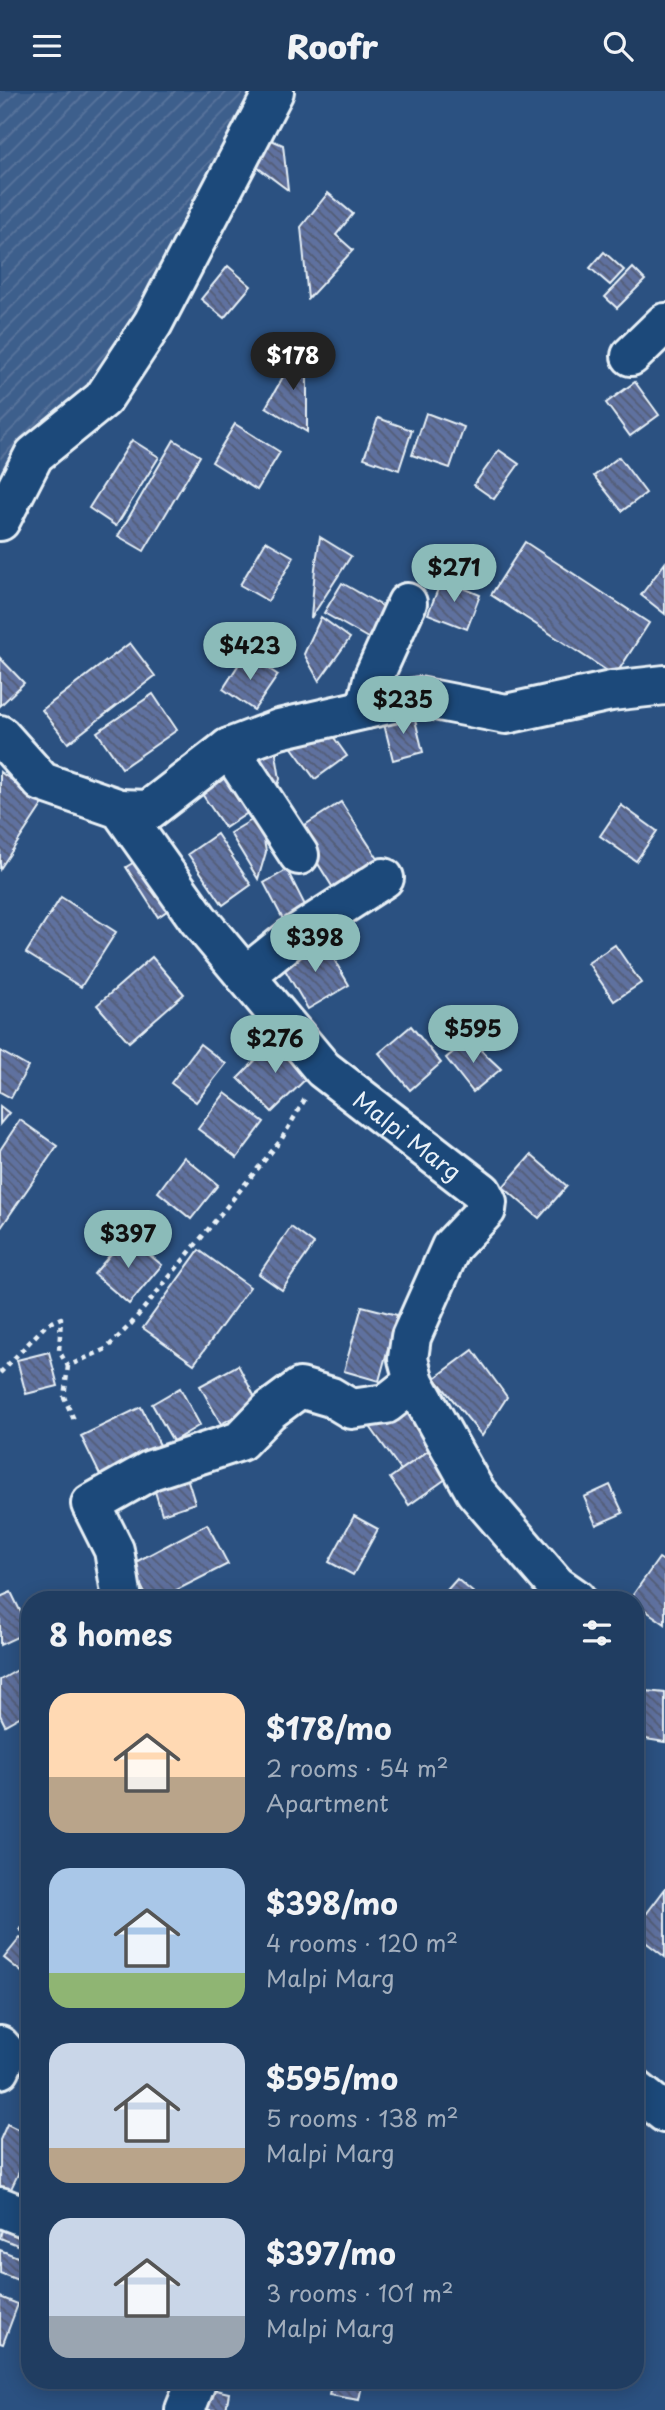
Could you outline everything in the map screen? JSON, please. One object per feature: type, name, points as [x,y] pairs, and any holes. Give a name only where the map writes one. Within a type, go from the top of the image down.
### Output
[{"type":"street","points":[[0,521],[34,455],[103,399],[153,323],[274,91]]},
{"type":"street","points":[[631,356],[665,323]]},
{"type":"street","points":[[366,709],[374,676],[407,603]]},
{"type":"street","points":[[0,735],[42,782],[120,809],[149,810],[229,748],[279,729],[419,697],[506,714],[611,691],[665,685]]},
{"type":"street","points":[[229,748],[299,855]]},
{"type":"street","name":"Malpi Marg","points":[[120,809],[198,919],[323,1069],[482,1192],[487,1202],[486,1210],[451,1247],[411,1336],[408,1359],[414,1382],[475,1491],[556,1585],[565,1591]]},
{"type":"street","points":[[245,976],[293,937],[384,878]]},
{"type":"street","points":[[121,1591],[114,1550],[91,1504],[151,1470],[240,1441],[269,1411],[300,1388],[331,1397],[351,1409],[386,1404],[414,1382]]},
{"type":"street","points":[[0,2046],[7,2054],[0,2069]]},
{"type":"street","points":[[644,2096],[665,2113]]},
{"type":"street","points":[[0,2207],[21,2215]]},
{"type":"street","points":[[185,2410],[193,2389]]},
{"type":"path","points":[[68,1366],[106,1349],[131,1324],[281,1140],[323,1069]]},
{"type":"path","points":[[0,1374],[47,1324],[61,1318],[59,1351],[68,1366],[64,1397],[75,1422]]},
{"type":"shaded area","points":[[0,91],[279,91],[280,98],[0,515]]},
{"type":"building","points":[[269,139],[283,145],[288,190],[253,164]]},
{"type":"building","points":[[328,193],[353,214],[336,235],[353,250],[308,299],[301,227]]},
{"type":"building","points":[[604,252],[624,270],[610,285],[590,268]]},
{"type":"building","points":[[228,266],[251,286],[224,318],[201,299]]},
{"type":"building","points":[[633,268],[645,280],[617,308],[605,297]]},
{"type":"building","points":[[301,345],[307,346],[307,432],[266,407]]},
{"type":"building","points":[[635,382],[659,415],[630,436],[606,403]]},
{"type":"building","points":[[426,413],[464,427],[450,468],[412,455]]},
{"type":"building","points":[[378,418],[412,430],[399,470],[364,458]]},
{"type":"building","points":[[235,424],[280,452],[257,490],[212,462]]},
{"type":"building","points":[[132,440],[159,457],[116,526],[89,508]]},
{"type":"building","points":[[174,440],[200,456],[144,551],[118,536]]},
{"type":"building","points":[[499,450],[519,464],[494,499],[474,485]]},
{"type":"building","points":[[619,457],[646,493],[622,511],[594,476]]},
{"type":"building","points":[[320,537],[351,556],[311,618],[315,568]]},
{"type":"building","points":[[266,541],[294,557],[268,601],[240,585]]},
{"type":"building","points":[[525,542],[649,623],[615,676],[491,595]]},
{"type":"building","points":[[665,563],[665,614],[641,595]]},
{"type":"building","points":[[442,579],[480,595],[467,629],[428,614]]},
{"type":"building","points":[[342,583],[386,608],[368,638],[324,613]]},
{"type":"building","points":[[321,617],[350,638],[319,681],[304,654]]},
{"type":"building","points":[[130,643],[155,676],[68,743],[42,710]]},
{"type":"building","points":[[246,653],[278,675],[254,710],[223,689]]},
{"type":"building","points":[[0,658],[24,683],[0,706]]},
{"type":"building","points":[[153,694],[177,730],[122,768],[97,732]]},
{"type":"building","points":[[413,712],[423,752],[393,760],[383,720]]},
{"type":"building","points":[[322,721],[347,756],[315,779],[290,745]]},
{"type":"building","points":[[274,742],[280,779],[271,807],[243,763]]},
{"type":"building","points":[[228,762],[258,806],[225,828],[196,785]]},
{"type":"building","points":[[0,772],[44,802],[0,869]]},
{"type":"building","points":[[341,802],[380,862],[335,891],[297,830]]},
{"type":"building","points":[[621,805],[657,831],[636,861],[600,836]]},
{"type":"building","points":[[260,815],[266,852],[258,879],[230,833]]},
{"type":"building","points":[[217,834],[251,885],[223,905],[188,854]]},
{"type":"building","points":[[143,857],[174,906],[158,917],[126,867]]},
{"type":"building","points":[[287,870],[309,913],[286,925],[264,883]]},
{"type":"building","points":[[61,897],[116,932],[81,987],[26,953]]},
{"type":"building","points":[[322,939],[349,985],[308,1009],[281,963]]},
{"type":"building","points":[[615,945],[641,983],[614,1001],[588,963]]},
{"type":"building","points":[[152,957],[184,994],[129,1042],[97,1005]]},
{"type":"building","points":[[411,1026],[441,1063],[410,1090],[379,1053]]},
{"type":"building","points":[[278,1037],[313,1072],[272,1112],[238,1078]]},
{"type":"building","points":[[469,1039],[501,1069],[473,1092],[446,1058]]},
{"type":"building","points":[[200,1044],[226,1064],[196,1102],[171,1083]]},
{"type":"building","points":[[0,1051],[28,1067],[11,1098],[0,1092]]},
{"type":"building","points":[[225,1093],[264,1122],[237,1158],[198,1129]]},
{"type":"building","points":[[0,1106],[9,1113],[0,1124]]},
{"type":"building","points":[[20,1120],[57,1146],[0,1229],[0,1150]]},
{"type":"building","points":[[531,1155],[567,1186],[539,1218],[503,1187]]},
{"type":"building","points":[[184,1157],[218,1185],[191,1219],[158,1192]]},
{"type":"building","points":[[291,1227],[314,1244],[282,1290],[259,1274]]},
{"type":"building","points":[[126,1236],[162,1265],[129,1304],[94,1274]]},
{"type":"building","points":[[199,1250],[250,1287],[194,1364],[143,1328]]},
{"type":"building","points":[[362,1306],[397,1315],[379,1381],[344,1371]]},
{"type":"building","points":[[473,1350],[507,1397],[482,1436],[435,1378]]},
{"type":"building","points":[[49,1352],[58,1386],[26,1394],[17,1360]]},
{"type":"building","points":[[238,1365],[258,1403],[221,1424],[200,1386]]},
{"type":"building","points":[[180,1388],[200,1425],[173,1441],[152,1404]]},
{"type":"building","points":[[408,1402],[438,1444],[401,1470],[371,1428]]},
{"type":"building","points":[[141,1407],[162,1449],[102,1479],[81,1436]]},
{"type":"building","points":[[438,1444],[457,1471],[409,1505],[390,1478]]},
{"type":"building","points":[[186,1474],[195,1503],[162,1514],[153,1485]]},
{"type":"building","points":[[610,1485],[623,1513],[596,1525],[584,1497]]},
{"type":"building","points":[[354,1516],[378,1529],[353,1575],[329,1562]]},
{"type":"building","points":[[207,1524],[228,1564],[175,1591],[144,1591],[130,1565]]},
{"type":"building","points":[[659,1558],[665,1562],[665,1624],[644,1609],[644,1591],[636,1591]]},
{"type":"building","points":[[457,1579],[471,1591],[446,1591]]},
{"type":"building","points":[[11,1592],[21,1613],[21,1635],[0,1645],[0,1597]]},
{"type":"building","points":[[21,1668],[21,1716],[5,1725],[0,1715],[0,1680]]},
{"type":"building","points":[[646,1691],[665,1693],[665,1742],[644,1739]]},
{"type":"building","points":[[665,1889],[665,1957],[644,1941],[644,1917]]},
{"type":"building","points":[[20,1938],[21,1939],[21,1971],[4,1958]]},
{"type":"building","points":[[7,2124],[21,2131],[21,2168],[10,2191],[0,2186],[0,2140]]},
{"type":"building","points":[[3,2224],[21,2231],[21,2246],[0,2238]]},
{"type":"building","points":[[0,2250],[21,2258],[21,2281],[0,2273]]},
{"type":"building","points":[[0,2297],[18,2304],[3,2344],[0,2343]]},
{"type":"building","points":[[202,2389],[229,2393],[226,2410],[198,2410]]},
{"type":"building","points":[[330,2389],[361,2389],[359,2400],[329,2395]]}]
